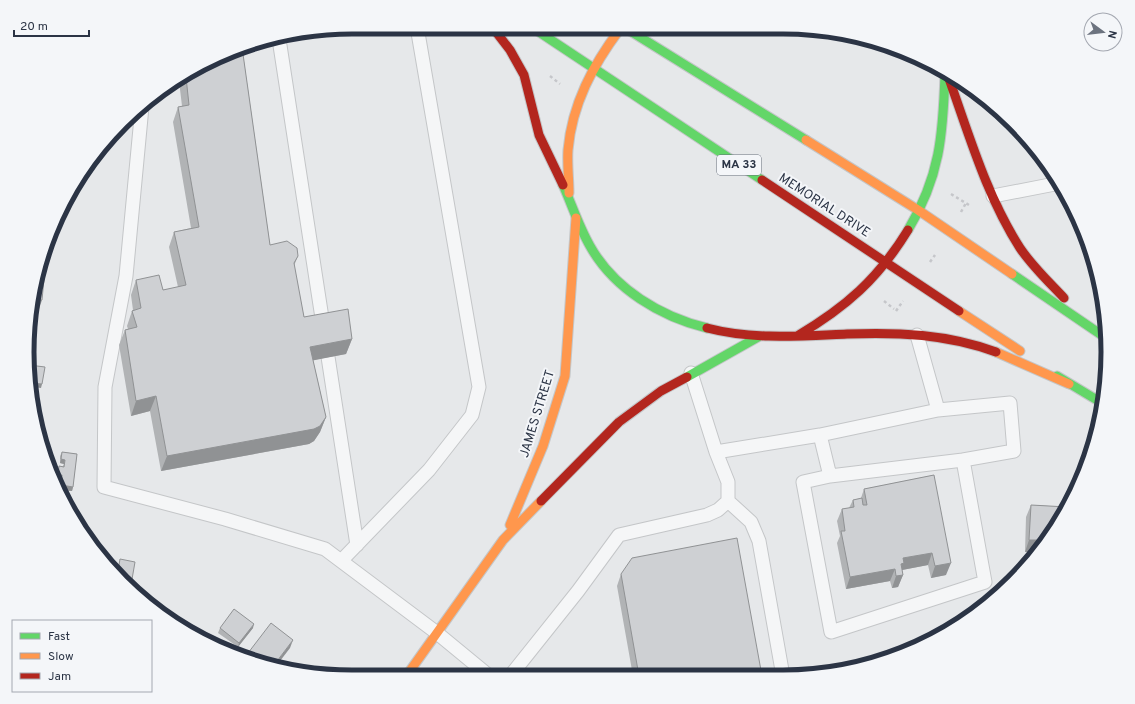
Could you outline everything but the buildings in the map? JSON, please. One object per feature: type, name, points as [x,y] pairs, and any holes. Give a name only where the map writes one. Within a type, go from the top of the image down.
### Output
[{"type":"main road","points":[[497,34],[512,54],[524,76],[542,142],[570,200],[576,218],[598,259],[610,273],[637,298],[657,310],[702,328],[730,334],[758,337],[796,337],[889,333],[917,334],[956,340],[980,346],[1027,363],[1070,384]]},
{"type":"main road","name":"MEMORIAL DRIVE","points":[[542,34],[1097,401]]},
{"type":"main road","points":[[570,200],[568,150],[572,121],[579,98],[592,68],[616,34]]},
{"type":"main road","points":[[635,34],[918,210],[1100,334]]},
{"type":"main road","points":[[796,337],[847,303],[859,292],[885,262],[918,210],[932,181],[937,164],[942,135],[947,80]]},
{"type":"main road","points":[[950,82],[993,196],[1020,248],[1046,280],[1100,332]]},
{"type":"main road","name":"JAMES STREET","points":[[503,540],[543,446],[565,376],[576,218]]},
{"type":"main road","name":"JAMES STREET","points":[[411,670],[503,540],[570,469],[619,422],[661,391],[758,337]]},
{"type":"lane","points":[[341,561],[429,470],[472,415],[479,387],[418,34]]},
{"type":"lane","points":[[280,43],[357,545]]},
{"type":"lane","points":[[141,114],[126,276],[105,387],[104,487],[226,519],[324,549],[437,633],[482,670]]},
{"type":"lane","points":[[993,196],[1053,184]]},
{"type":"lane","points":[[917,334],[938,410]]},
{"type":"lane","points":[[691,373],[716,452],[728,482],[728,501],[751,522],[759,541],[782,670]]},
{"type":"lane","points":[[716,452],[820,435],[938,410],[1010,403],[1014,452],[963,460],[830,476],[803,482],[830,632],[985,582],[963,460]]},
{"type":"lane","points":[[820,435],[830,476]]},
{"type":"lane","points":[[514,670],[578,591],[620,535],[706,515],[718,510],[728,501]]},
{"type":"path","points":[[546,74],[563,86]]},
{"type":"path","points":[[946,191],[973,208]]},
{"type":"path","points":[[961,212],[966,204]]},
{"type":"path","points":[[930,262],[935,255]]},
{"type":"path","points":[[884,301],[896,311]]},
{"type":"traffic: fast","points":[[542,34],[762,180]]},
{"type":"traffic: fast","points":[[635,34],[806,140]]},
{"type":"traffic: fast","points":[[908,230],[919,211],[927,192],[938,155],[943,117],[945,79]]},
{"type":"traffic: fast","points":[[563,185],[590,246],[600,261],[625,288],[656,309],[673,317],[707,328]]},
{"type":"traffic: fast","points":[[1012,274],[1100,334]]},
{"type":"traffic: fast","points":[[687,377],[758,337]]},
{"type":"traffic: fast","points":[[1057,376],[1097,400]]},
{"type":"traffic: slow","points":[[569,193],[568,150],[574,117],[585,86],[601,57],[616,34]]},
{"type":"traffic: slow","points":[[806,140],[918,210],[1012,274]]},
{"type":"traffic: slow","points":[[510,525],[543,446],[565,376],[576,218]]},
{"type":"traffic: slow","points":[[959,311],[1020,351]]},
{"type":"traffic: slow","points":[[996,352],[1069,384]]},
{"type":"traffic: slow","points":[[411,670],[503,540],[541,501]]},
{"type":"traffic: jam","points":[[498,34],[510,50],[524,75],[539,135],[563,185]]},
{"type":"traffic: jam","points":[[950,82],[979,164],[997,207],[1008,228],[1030,261],[1064,298]]},
{"type":"traffic: jam","points":[[762,180],[959,311]]},
{"type":"traffic: jam","points":[[797,336],[831,314],[860,290],[885,263],[908,230]]},
{"type":"traffic: jam","points":[[707,328],[724,332],[759,336],[885,333],[904,334],[959,341],[996,352]]},
{"type":"traffic: jam","points":[[541,501],[619,422],[661,391],[687,377]]}]
